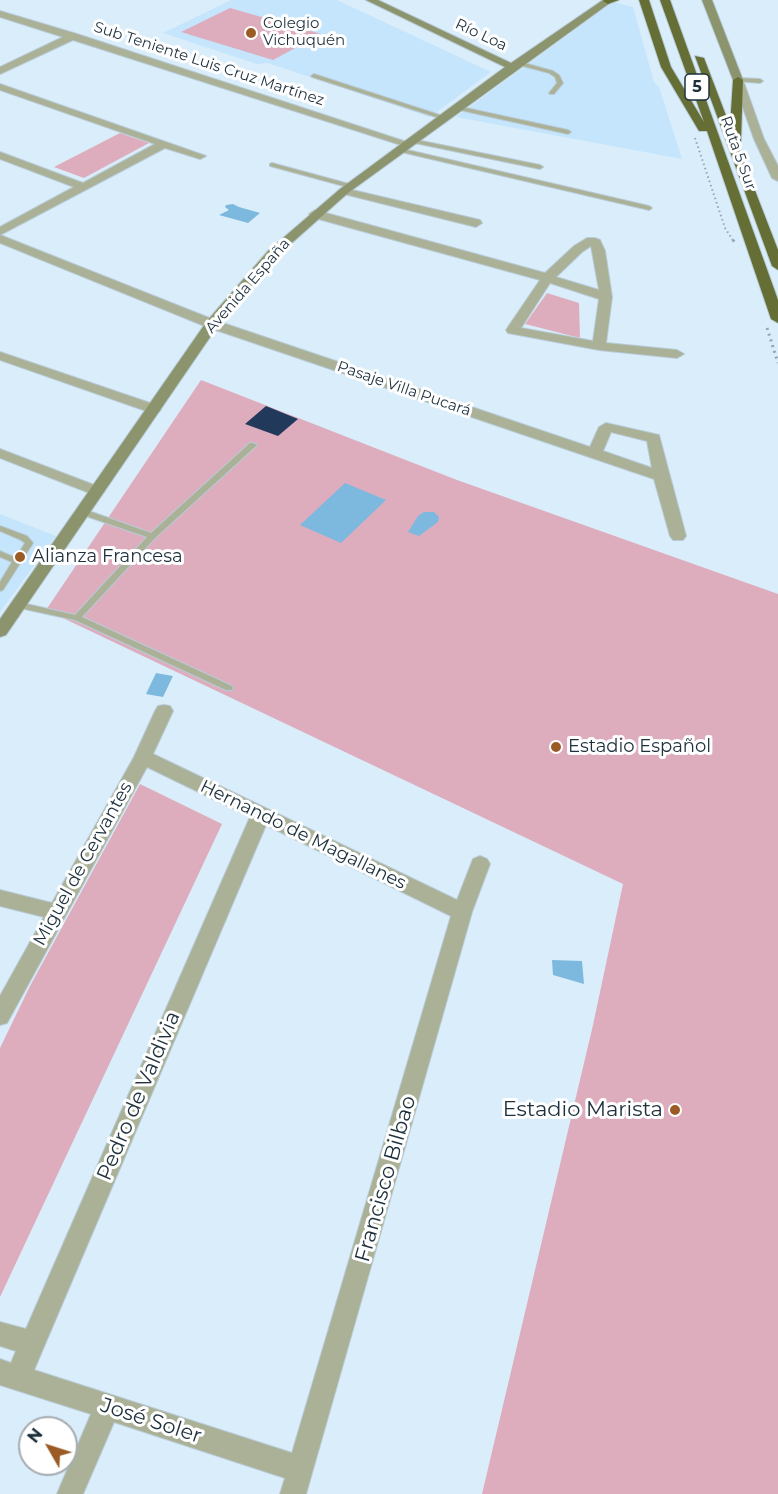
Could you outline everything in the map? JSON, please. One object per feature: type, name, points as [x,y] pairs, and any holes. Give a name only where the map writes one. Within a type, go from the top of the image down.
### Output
[{"type":"highway","points":[[632,0],[645,2],[666,67],[729,175]]},
{"type":"highway","name":"Ruta 5 Sur","points":[[665,0],[729,175],[778,319]]},
{"type":"highway","name":"Ruta 5 Sur","points":[[677,0],[778,266]]},
{"type":"highway","points":[[738,80],[735,127],[742,169]]},
{"type":"main road","name":"Río Loa","points":[[371,0],[515,65]]},
{"type":"main road","name":"Avenida España","points":[[0,631],[212,324],[272,254],[347,188],[515,65],[610,0]]},
{"type":"main road","points":[[707,0],[738,80]]},
{"type":"street","name":"Sub Teniente Luis Cruz Martínez","points":[[0,14],[406,145]]},
{"type":"street","points":[[0,71],[74,36]]},
{"type":"street","points":[[738,80],[759,139],[778,178]]},
{"type":"street","points":[[0,87],[200,156]]},
{"type":"street","points":[[0,232],[164,144]]},
{"type":"street","points":[[0,155],[84,187]]},
{"type":"street","points":[[347,188],[476,222]]},
{"type":"street","points":[[315,214],[547,278],[606,297]]},
{"type":"street","name":"Pasaje Villa Pucará","points":[[0,239],[212,324],[661,476]]},
{"type":"street","points":[[599,346],[606,297],[599,251],[596,243],[591,241],[578,249],[547,278],[513,330],[599,346],[677,354]]},
{"type":"street","points":[[0,356],[154,409]]},
{"type":"street","points":[[595,453],[606,427],[607,410]]},
{"type":"street","points":[[606,427],[654,438],[661,476],[678,536]]},
{"type":"street","points":[[0,453],[97,490]]},
{"type":"street","name":"Miguel de Cervantes","points":[[0,1016],[143,757],[164,711]]},
{"type":"street","name":"Hernando de Magallanes","points":[[143,757],[462,912]]},
{"type":"street","name":"Pedro de Valdivia","points":[[9,1374],[32,1343],[261,814]]},
{"type":"street","name":"Francisco Bilbao","points":[[298,1482],[462,912],[480,864]]},
{"type":"street","points":[[0,898],[56,912]]},
{"type":"street","points":[[0,1334],[32,1343]]},
{"type":"street","name":"José Soler","points":[[9,1374],[107,1407],[298,1482]]},
{"type":"street","points":[[70,1494],[107,1407]]},
{"type":"lane","points":[[515,65],[551,72],[557,76],[560,83],[552,93]]},
{"type":"lane","points":[[314,76],[444,118]]},
{"type":"lane","points":[[738,80],[760,81]]},
{"type":"lane","points":[[457,108],[568,132]]},
{"type":"lane","points":[[406,145],[540,166]]},
{"type":"lane","points":[[406,145],[649,208]]},
{"type":"lane","points":[[272,165],[347,188]]},
{"type":"lane","points":[[77,618],[152,536],[253,445]]},
{"type":"lane","points":[[83,512],[152,536]]},
{"type":"lane","points":[[0,528],[28,540],[27,548],[16,561],[0,588]]},
{"type":"lane","points":[[0,554],[16,561]]},
{"type":"lane","points":[[18,605],[77,618],[229,688]]},
{"type":"path","points":[[693,134],[726,228],[739,248]]},
{"type":"path","points":[[765,321],[778,363]]},
{"type":"shaded area","name":"Colegio Vichuquén","points":[[231,0],[337,0],[491,72],[430,117],[268,63],[257,64],[163,33]]},
{"type":"shaded area","points":[[613,2],[633,7],[654,82],[659,87],[682,159],[456,117]]},
{"type":"shaded area","name":"Colegio Vichuquén","points":[[230,8],[321,34],[273,60],[181,32]]},
{"type":"shaded area","points":[[120,133],[149,143],[84,178],[54,167]]},
{"type":"shaded area","points":[[547,293],[579,303],[580,338],[525,324]]},
{"type":"shaded area","name":"Estadio Español","points":[[201,380],[457,480],[778,594],[778,1494],[482,1494],[593,1025],[623,884],[46,610]]},
{"type":"shaded area","name":"Alianza Francesa","points":[[0,514],[56,536],[0,612]]},
{"type":"shaded area","points":[[140,784],[222,824],[0,1297],[0,1048],[30,986]]},
{"type":"water","points":[[233,204],[260,213],[248,223],[219,215],[229,210],[225,207],[226,205]]},
{"type":"water","points":[[345,483],[386,500],[341,543],[300,525]]},
{"type":"water","points":[[424,512],[434,512],[439,517],[438,522],[419,536],[408,532],[418,516]]},
{"type":"water","points":[[156,673],[173,676],[163,697],[146,694]]},
{"type":"water","points":[[552,960],[582,961],[584,984],[553,975]]},
{"type":"building","points":[[266,406],[298,419],[278,436],[245,424]]},
{"type":"place","name":"Colegio Vichuquén","points":[[251,33]]},
{"type":"place","name":"Alianza Francesa","points":[[20,557]]},
{"type":"place","name":"Estadio Español","points":[[556,747]]},
{"type":"place","name":"Estadio Marista","points":[[675,1110]]}]
